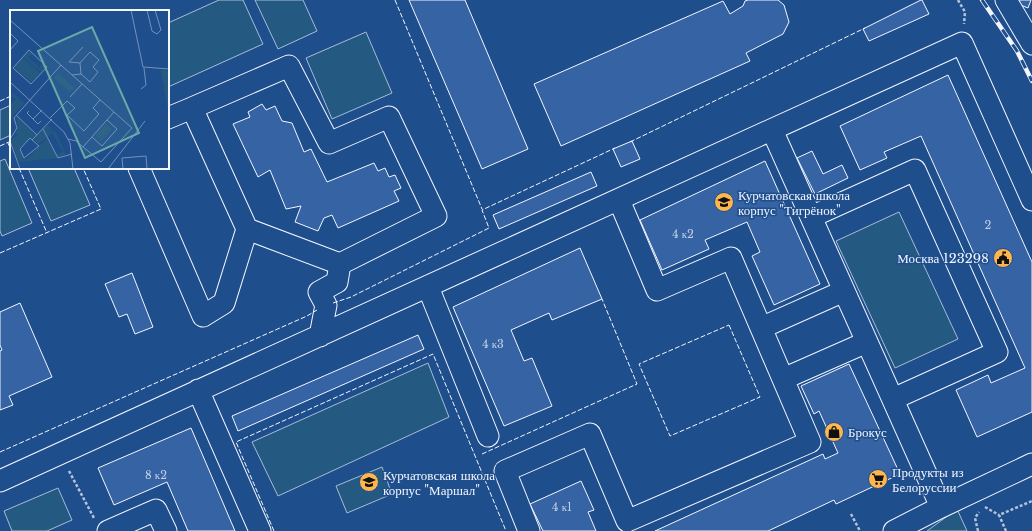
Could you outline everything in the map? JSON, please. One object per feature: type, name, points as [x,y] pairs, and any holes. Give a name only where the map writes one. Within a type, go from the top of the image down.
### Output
[{"type":"street","points":[[1006,0],[1032,44]]},
{"type":"street","points":[[0,481],[962,43],[1032,200]]},
{"type":"street","points":[[169,118],[289,66],[329,143],[389,117],[436,216],[340,264],[247,229]]},
{"type":"street","points":[[139,169],[203,316],[224,303],[247,229],[192,108]]},
{"type":"street","points":[[772,130],[941,507]]},
{"type":"street","points":[[811,217],[916,170],[997,352],[893,399]]},
{"type":"street","points":[[529,531],[505,471],[590,434],[627,521],[810,442],[731,258],[657,290],[619,200]]},
{"type":"street","points":[[320,336],[326,305],[319,292],[337,282],[340,264]]},
{"type":"street","points":[[428,287],[488,436]]},
{"type":"street","points":[[761,328],[844,291]]},
{"type":"street","points":[[783,379],[868,342]]},
{"type":"street","points":[[198,390],[260,531]]},
{"type":"street","points":[[894,531],[1032,464]]},
{"type":"street","points":[[103,528],[156,510],[166,531]]},
{"type":"path","points":[[958,0],[965,12],[962,43]]},
{"type":"path","points":[[69,470],[103,528]]},
{"type":"path","points":[[1006,531],[999,515],[1032,501]]},
{"type":"path","points":[[851,514],[860,531]]},
{"type":"shaded area","points":[[219,0],[243,0],[263,44],[169,87],[169,23]]},
{"type":"shaded area","points":[[255,0],[303,0],[317,31],[278,49]]},
{"type":"shaded area","points":[[366,32],[392,93],[332,119],[306,58]]},
{"type":"shaded area","points":[[10,105],[10,135],[0,140],[0,110]]},
{"type":"shaded area","points":[[5,159],[32,223],[2,236],[0,231],[0,161]]},
{"type":"shaded area","points":[[28,169],[74,169],[90,205],[51,221]]},
{"type":"shaded area","points":[[899,212],[958,339],[895,368],[836,241]]},
{"type":"shaded area","points":[[428,363],[449,417],[278,496],[252,442]]},
{"type":"shaded area","points":[[382,467],[392,494],[347,513],[336,486]]},
{"type":"shaded area","points":[[58,488],[72,520],[47,531],[12,531],[4,511]]},
{"type":"shaded area","points":[[957,509],[967,531],[927,531]]},
{"type":"building","points":[[409,0],[465,0],[528,149],[482,169]]},
{"type":"building","points":[[778,0],[784,5],[789,22],[783,34],[746,53],[750,61],[561,146],[534,84],[723,1],[730,14],[743,6],[745,1]]},
{"type":"building","points":[[921,0],[929,14],[869,41],[863,29]]},
{"type":"building","points":[[1013,0],[1031,0],[1028,8],[1013,2]]},
{"type":"building","points":[[948,75],[1032,262],[1032,412],[977,437],[956,390],[988,375],[991,383],[1025,368],[921,136],[884,152],[887,158],[860,170],[840,126]]},
{"type":"building","points":[[262,104],[266,110],[275,106],[282,121],[292,123],[304,152],[311,149],[327,182],[374,163],[378,171],[385,168],[389,177],[395,175],[401,188],[394,191],[399,201],[338,228],[332,215],[324,218],[318,231],[295,222],[301,206],[286,209],[270,170],[258,177],[233,124],[250,117],[248,112]]},
{"type":"building","points":[[632,141],[640,159],[621,167],[613,149]]},
{"type":"building","points":[[812,151],[823,174],[842,165],[848,178],[815,194],[797,158]]},
{"type":"building","points":[[765,161],[820,284],[774,305],[752,256],[760,252],[747,222],[705,240],[709,249],[662,270],[640,220]]},
{"type":"building","points":[[591,172],[597,186],[499,229],[493,215]]},
{"type":"building","points":[[580,248],[602,299],[552,320],[549,313],[511,330],[524,361],[532,358],[552,406],[504,426],[453,307]]},
{"type":"building","points":[[132,273],[153,327],[135,334],[127,314],[119,317],[105,284]]},
{"type":"building","points":[[20,303],[52,377],[9,396],[13,405],[0,410],[0,351],[2,350],[0,345],[0,312]]},
{"type":"building","points":[[418,335],[424,349],[238,431],[232,416]]},
{"type":"building","points":[[849,364],[900,474],[836,504],[834,500],[768,531],[655,531],[823,454],[825,459],[838,453],[819,411],[814,414],[801,386]]},
{"type":"building","points":[[191,428],[235,531],[188,531],[167,482],[114,505],[98,468]]},
{"type":"building","points":[[581,481],[594,510],[588,512],[596,531],[543,531],[530,504]]},
{"type":"railway","points":[[982,0],[1017,51],[1032,81]]},
{"type":"fence","points":[[395,0],[482,209]]},
{"type":"fence","points":[[630,142],[865,28]]},
{"type":"fence","points":[[0,101],[10,96]]},
{"type":"fence","points":[[0,146],[10,141]]},
{"type":"fence","points":[[8,143],[10,148]]},
{"type":"fence","points":[[333,303],[351,297],[489,228],[482,210],[615,148]]},
{"type":"fence","points":[[19,169],[47,233]]},
{"type":"fence","points":[[0,253],[101,209],[83,169]]},
{"type":"fence","points":[[482,454],[637,384],[602,299]]},
{"type":"fence","points":[[0,452],[307,316],[317,310]]},
{"type":"fence","points":[[729,325],[760,397],[670,436],[639,364],[729,325]]},
{"type":"fence","points":[[274,531],[236,442],[433,354],[506,531]]},
{"type":"place","name":"Курчатовская школа корпус \"Тигрёнок\"","points":[[724,202]]},
{"type":"place","name":"Москва 123298","points":[[1003,258]]},
{"type":"place","name":"Брокус","points":[[834,432]]},
{"type":"place","name":"Продукты из Белоруссии","points":[[878,479]]},
{"type":"place","name":"Курчатовская школа корпус \"Маршал\"","points":[[369,482]]}]
